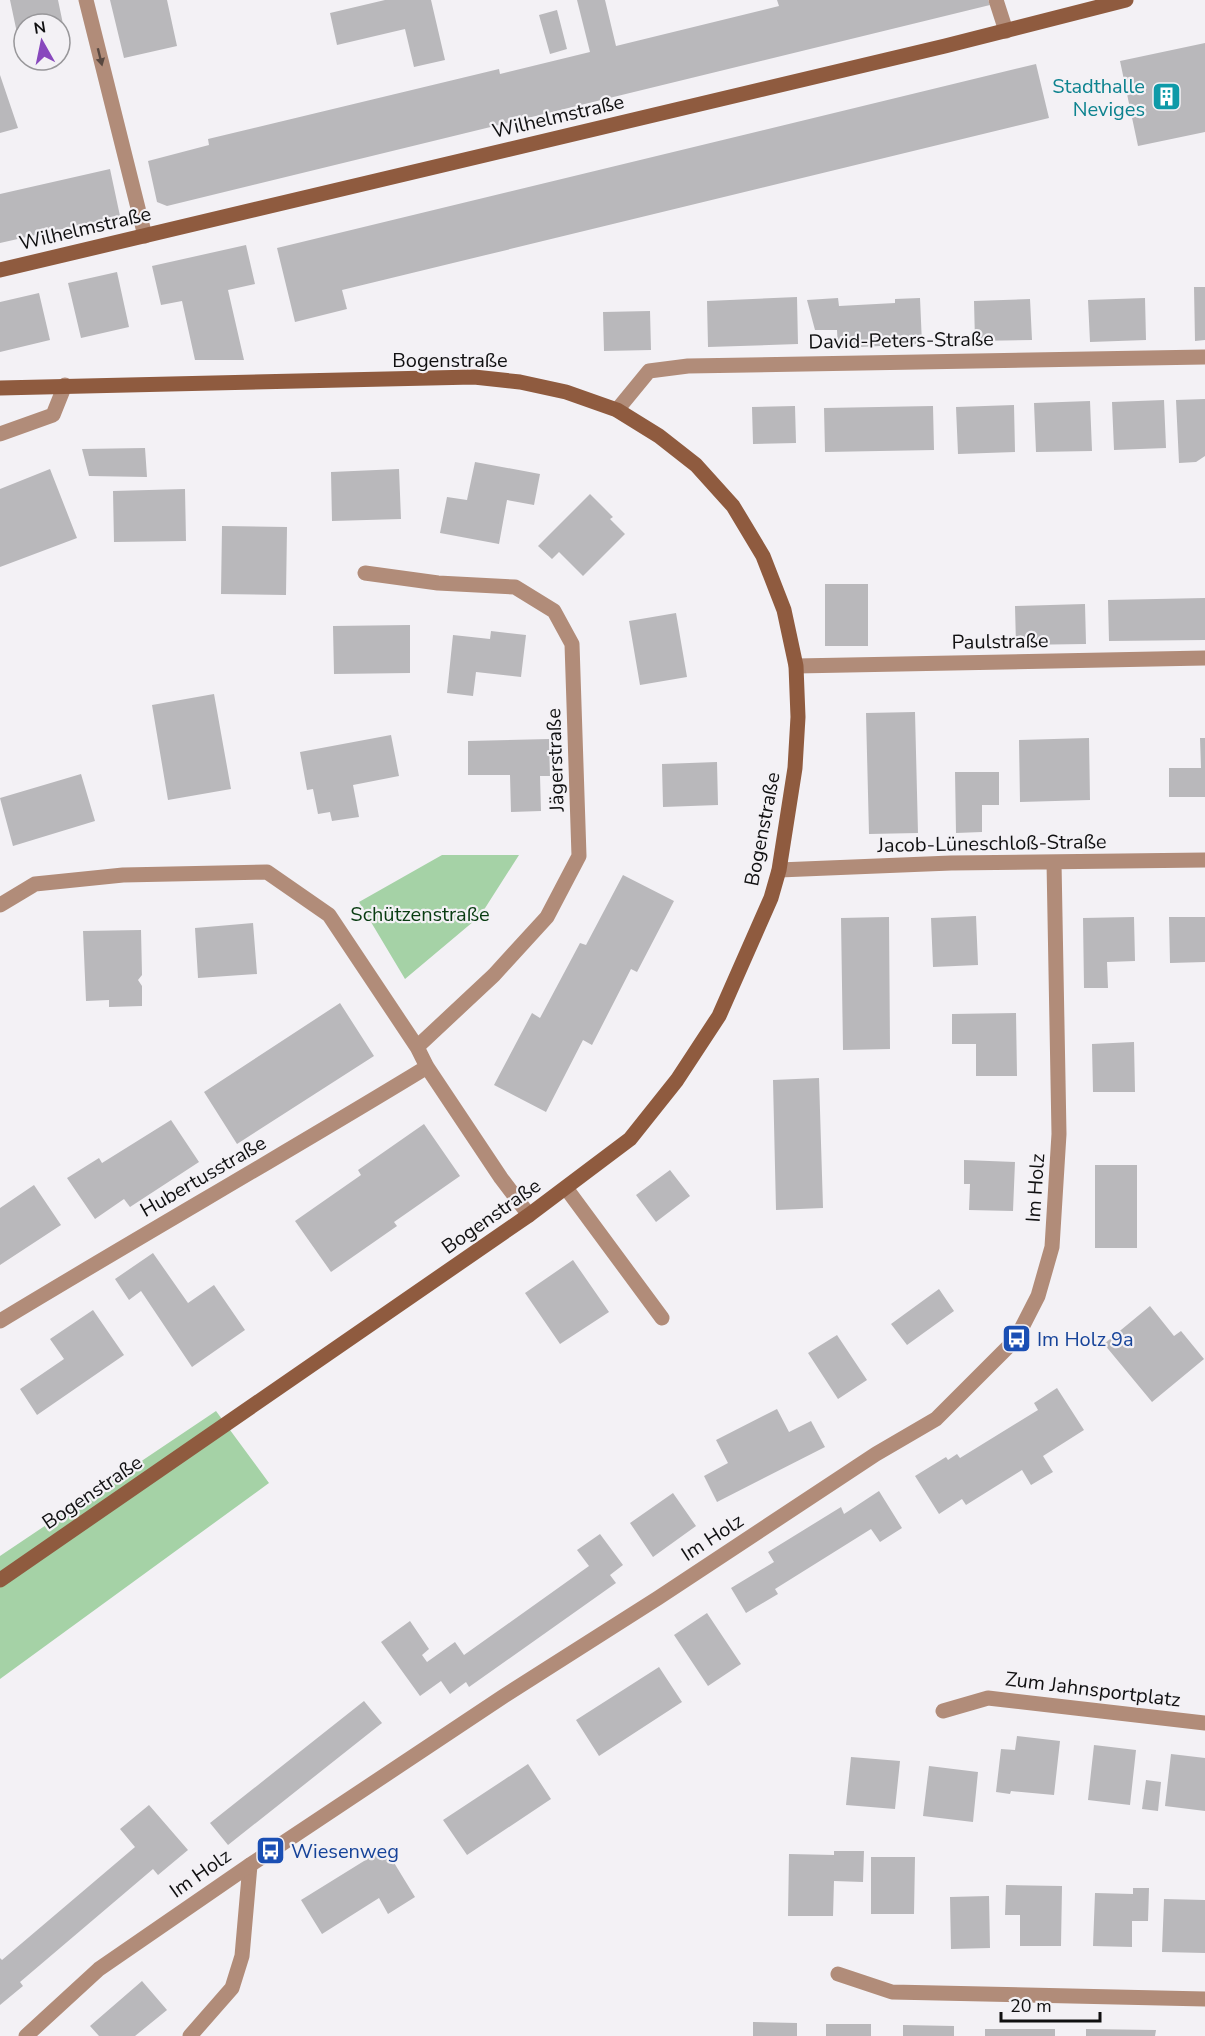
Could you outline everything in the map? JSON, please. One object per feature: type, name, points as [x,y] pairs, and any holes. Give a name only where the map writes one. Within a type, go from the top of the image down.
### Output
[{"type":"main road","name":"Wilhelmstraße","points":[[0,270],[1006,31],[1126,0]]},
{"type":"main road","name":"Bogenstraße","points":[[0,388],[474,376],[520,382],[566,392],[617,410],[659,436],[696,465],[734,506],[763,556],[784,609],[796,666],[798,717],[795,768],[779,870],[771,898],[718,1016],[677,1080],[630,1138],[529,1215],[0,1580]]},
{"type":"street","points":[[86,0],[145,236]]},
{"type":"street","points":[[996,0],[1006,31]]},
{"type":"street","name":"David-Peters-Straße","points":[[617,410],[649,371],[688,366],[1205,357]]},
{"type":"street","points":[[0,434],[53,415],[65,386]]},
{"type":"street","name":"Jägerstraße","points":[[365,573],[438,583],[515,587],[554,611],[572,644],[579,856],[547,917],[494,975],[417,1047]]},
{"type":"street","name":"Paulstraße","points":[[796,666],[1205,658]]},
{"type":"street","name":"Jacob-Lüneschloß-Straße","points":[[779,870],[951,863],[1205,860]]},
{"type":"street","name":"Im Holz","points":[[26,2036],[99,1969],[250,1865],[504,1696],[658,1598],[876,1454],[936,1419],[1016,1339],[1038,1296],[1052,1247],[1059,1134],[1054,862]]},
{"type":"street","points":[[0,905],[35,884],[123,875],[267,872],[329,915],[417,1047],[427,1067],[501,1178],[529,1215]]},
{"type":"street","name":"Hubertusstraße","points":[[0,1321],[427,1067]]},
{"type":"street","points":[[566,1188],[662,1318]]},
{"type":"street","name":"Zum Jahnsportplatz","points":[[943,1711],[988,1698],[1205,1723]]},
{"type":"street","points":[[190,2036],[232,1988],[243,1956],[250,1865]]},
{"type":"street","points":[[838,1974],[892,1992],[1205,1999]]},
{"type":"green space","name":"Schützenstraße","points":[[442,855],[519,855],[480,916],[405,979],[359,902]]},
{"type":"green space","points":[[216,1411],[269,1483],[0,1679],[0,1556]]},
{"type":"building","points":[[10,0],[58,0],[60,12],[13,12]]},
{"type":"building","points":[[110,0],[167,0],[177,46],[124,58]]},
{"type":"building","points":[[385,0],[431,0],[445,60],[414,67],[405,29],[337,45],[330,13]]},
{"type":"building","points":[[577,0],[605,0],[616,46],[779,6],[777,0],[988,0],[990,5],[167,206],[157,202],[148,161],[209,145],[208,139],[499,69],[500,74],[590,52]]},
{"type":"building","points":[[557,10],[567,49],[550,54],[539,15]]},
{"type":"building","name":"Stadthalle Neviges","points":[[1205,43],[1205,132],[1138,146],[1120,61]]},
{"type":"building","points":[[1036,64],[1049,118],[342,290],[347,309],[295,322],[277,248]]},
{"type":"building","points":[[0,75],[18,128],[0,133]]},
{"type":"building","points":[[110,169],[120,216],[0,243],[0,194]]},
{"type":"building","points":[[246,245],[255,284],[228,290],[244,360],[195,360],[182,301],[161,305],[152,266]]},
{"type":"building","points":[[117,272],[129,327],[81,338],[68,283]]},
{"type":"building","points":[[1194,287],[1205,287],[1205,340],[1195,341]]},
{"type":"building","points":[[39,293],[50,340],[0,352],[0,302]]},
{"type":"building","points":[[797,297],[798,344],[708,347],[707,301]]},
{"type":"building","points":[[838,298],[839,306],[895,303],[895,299],[920,298],[922,344],[838,348],[837,330],[815,330],[807,300]]},
{"type":"building","points":[[1145,298],[1146,340],[1090,342],[1088,300]]},
{"type":"building","points":[[1030,299],[1032,340],[975,341],[974,301]]},
{"type":"building","points":[[650,311],[651,350],[604,351],[603,312]]},
{"type":"building","points":[[1205,399],[1205,456],[1196,462],[1179,463],[1176,400]]},
{"type":"building","points":[[1164,400],[1166,448],[1114,450],[1112,402]]},
{"type":"building","points":[[1090,401],[1092,451],[1036,452],[1034,403]]},
{"type":"building","points":[[1014,405],[1015,452],[958,454],[956,407]]},
{"type":"building","points":[[795,406],[796,443],[753,444],[752,407]]},
{"type":"building","points":[[933,406],[934,450],[825,452],[824,408]]},
{"type":"building","points":[[145,448],[147,477],[89,476],[82,449]]},
{"type":"building","points":[[475,462],[540,474],[534,505],[507,500],[499,544],[440,533],[447,497],[467,500]]},
{"type":"building","points":[[50,469],[77,538],[0,567],[0,489]]},
{"type":"building","points":[[399,469],[401,519],[332,521],[331,472]]},
{"type":"building","points":[[185,489],[186,541],[114,542],[113,491]]},
{"type":"building","points":[[590,494],[613,517],[610,519],[625,534],[583,576],[559,552],[552,559],[538,546]]},
{"type":"building","points":[[222,526],[287,527],[286,595],[221,594]]},
{"type":"building","points":[[825,584],[868,584],[868,646],[825,646]]},
{"type":"building","points":[[1205,598],[1205,640],[1109,641],[1108,600]]},
{"type":"building","points":[[1085,604],[1086,644],[1016,645],[1015,606]]},
{"type":"building","points":[[676,613],[687,677],[640,685],[629,621]]},
{"type":"building","points":[[410,625],[410,673],[334,674],[333,626]]},
{"type":"building","points":[[491,631],[526,635],[521,677],[476,672],[473,696],[447,693],[453,635],[490,639]]},
{"type":"building","points":[[214,694],[231,789],[168,800],[152,705]]},
{"type":"building","points":[[915,712],[918,833],[869,834],[866,713]]},
{"type":"building","points":[[391,735],[399,776],[353,785],[359,817],[332,821],[330,812],[318,814],[313,789],[307,790],[300,752]]},
{"type":"building","points":[[1089,738],[1090,800],[1020,802],[1019,740]]},
{"type":"building","points":[[1200,738],[1205,738],[1205,797],[1169,797],[1169,768],[1201,768]]},
{"type":"building","points":[[549,739],[550,776],[540,776],[541,811],[511,812],[510,775],[468,775],[468,741]]},
{"type":"building","points":[[717,762],[718,805],[663,807],[662,764]]},
{"type":"building","points":[[955,772],[999,772],[999,805],[982,805],[982,832],[956,833]]},
{"type":"building","points":[[81,774],[95,821],[13,846],[0,798]]},
{"type":"building","points":[[623,875],[674,901],[637,972],[631,969],[592,1045],[583,1040],[546,1112],[494,1085],[532,1013],[540,1018],[580,943],[586,945]]},
{"type":"building","points":[[976,916],[978,965],[933,967],[931,918]]},
{"type":"building","points":[[889,917],[890,1049],[843,1050],[841,918]]},
{"type":"building","points":[[1134,917],[1135,961],[1107,962],[1108,988],[1084,988],[1083,918]]},
{"type":"building","points":[[1169,917],[1205,917],[1205,962],[1170,963]]},
{"type":"building","points":[[253,923],[257,974],[198,978],[195,928]]},
{"type":"building","points":[[141,930],[142,975],[138,980],[142,986],[142,1006],[109,1007],[109,1000],[86,1001],[83,931]]},
{"type":"building","points":[[340,1003],[374,1056],[237,1144],[204,1092]]},
{"type":"building","points":[[1016,1013],[1017,1076],[976,1076],[976,1044],[952,1044],[952,1014]]},
{"type":"building","points":[[1134,1042],[1135,1092],[1093,1092],[1092,1044]]},
{"type":"building","points":[[819,1078],[823,1208],[776,1210],[773,1080]]},
{"type":"building","points":[[171,1120],[199,1162],[130,1207],[124,1199],[95,1219],[67,1178],[99,1158],[102,1163]]},
{"type":"building","points":[[424,1124],[460,1176],[394,1222],[397,1226],[331,1272],[295,1221],[361,1175],[358,1170]]},
{"type":"building","points":[[964,1160],[1015,1162],[1013,1211],[969,1210],[970,1184],[964,1184]]},
{"type":"building","points":[[1095,1165],[1137,1165],[1137,1248],[1095,1248]]},
{"type":"building","points":[[670,1170],[690,1196],[656,1222],[636,1195]]},
{"type":"building","points":[[34,1185],[61,1225],[0,1265],[0,1208]]},
{"type":"building","points":[[153,1253],[188,1303],[214,1285],[245,1330],[192,1367],[141,1291],[129,1300],[115,1279]]},
{"type":"building","points":[[573,1260],[609,1312],[560,1344],[525,1293]]},
{"type":"building","points":[[939,1289],[954,1311],[907,1345],[891,1324]]},
{"type":"building","points":[[1150,1306],[1174,1336],[1181,1331],[1204,1359],[1152,1402],[1104,1344]]},
{"type":"building","points":[[93,1310],[124,1355],[37,1415],[20,1389],[64,1359],[50,1339]]},
{"type":"building","points":[[837,1335],[867,1380],[838,1399],[808,1353]]},
{"type":"building","points":[[1057,1388],[1084,1430],[1043,1456],[1053,1472],[1031,1485],[1022,1470],[966,1505],[962,1499],[939,1514],[915,1476],[946,1457],[948,1460],[957,1454],[960,1458],[1038,1410],[1034,1403]]},
{"type":"building","points":[[777,1409],[789,1432],[811,1421],[825,1447],[717,1502],[704,1476],[728,1463],[716,1440]]},
{"type":"building","points":[[879,1491],[902,1528],[880,1542],[871,1529],[775,1589],[778,1594],[746,1613],[731,1588],[774,1562],[768,1552],[841,1507],[844,1514]]},
{"type":"building","points":[[673,1493],[696,1526],[653,1557],[630,1523]]},
{"type":"building","points":[[600,1534],[623,1565],[610,1575],[616,1583],[469,1687],[466,1682],[450,1694],[441,1681],[420,1696],[381,1642],[410,1621],[429,1649],[422,1655],[427,1662],[455,1642],[464,1655],[589,1566],[577,1550]]},
{"type":"building","points":[[707,1613],[741,1664],[708,1686],[674,1635]]},
{"type":"building","points":[[659,1667],[682,1702],[599,1756],[576,1720]]},
{"type":"building","points":[[364,1701],[382,1723],[228,1845],[210,1823]]},
{"type":"building","points":[[1017,1736],[1060,1741],[1054,1795],[996,1792],[1001,1749],[1015,1750]]},
{"type":"building","points":[[1094,1745],[1136,1750],[1130,1805],[1088,1800]]},
{"type":"building","points":[[1171,1754],[1205,1758],[1205,1811],[1165,1806]]},
{"type":"building","points":[[851,1757],[900,1761],[895,1809],[846,1805]]},
{"type":"building","points":[[528,1764],[551,1799],[467,1855],[443,1820]]},
{"type":"building","points":[[929,1766],[978,1772],[973,1822],[923,1816]]},
{"type":"building","points":[[1146,1780],[1161,1782],[1158,1811],[1142,1809]]},
{"type":"building","points":[[149,1805],[188,1850],[158,1875],[153,1869],[20,1982],[23,1986],[0,2005],[0,1958],[2,1960],[135,1847],[120,1829]]},
{"type":"building","points":[[385,1848],[415,1897],[388,1914],[379,1898],[322,1934],[301,1900]]},
{"type":"building","points":[[834,1851],[864,1851],[863,1882],[834,1881],[833,1916],[788,1916],[789,1854],[834,1855]]},
{"type":"building","points":[[871,1857],[915,1857],[914,1914],[871,1914]]},
{"type":"building","points":[[1006,1885],[1062,1886],[1061,1946],[1020,1946],[1020,1915],[1005,1915]]},
{"type":"building","points":[[1133,1888],[1149,1888],[1148,1921],[1132,1921],[1132,1947],[1093,1946],[1095,1893],[1133,1894]]},
{"type":"building","points":[[989,1896],[990,1948],[951,1949],[950,1897]]},
{"type":"building","points":[[1164,1899],[1205,1900],[1205,1953],[1162,1952]]},
{"type":"building","points":[[142,1981],[167,2010],[135,2036],[99,2036],[90,2026]]},
{"type":"building","points":[[753,2022],[797,2023],[797,2036],[753,2036]]},
{"type":"building","points":[[826,2024],[871,2024],[871,2036],[826,2036]]},
{"type":"building","points":[[903,2025],[954,2026],[954,2036],[903,2036]]},
{"type":"building","points":[[985,2029],[1055,2029],[1055,2036],[985,2036]]},
{"type":"building","points":[[1086,2029],[1156,2030],[1155,2036],[1086,2036]]},
{"type":"place","name":"Stadthalle Neviges","points":[[1166,97]]},
{"type":"place","name":"Im Holz 9a","points":[[1016,1339]]},
{"type":"place","name":"Wiesenweg","points":[[270,1851]]}]
